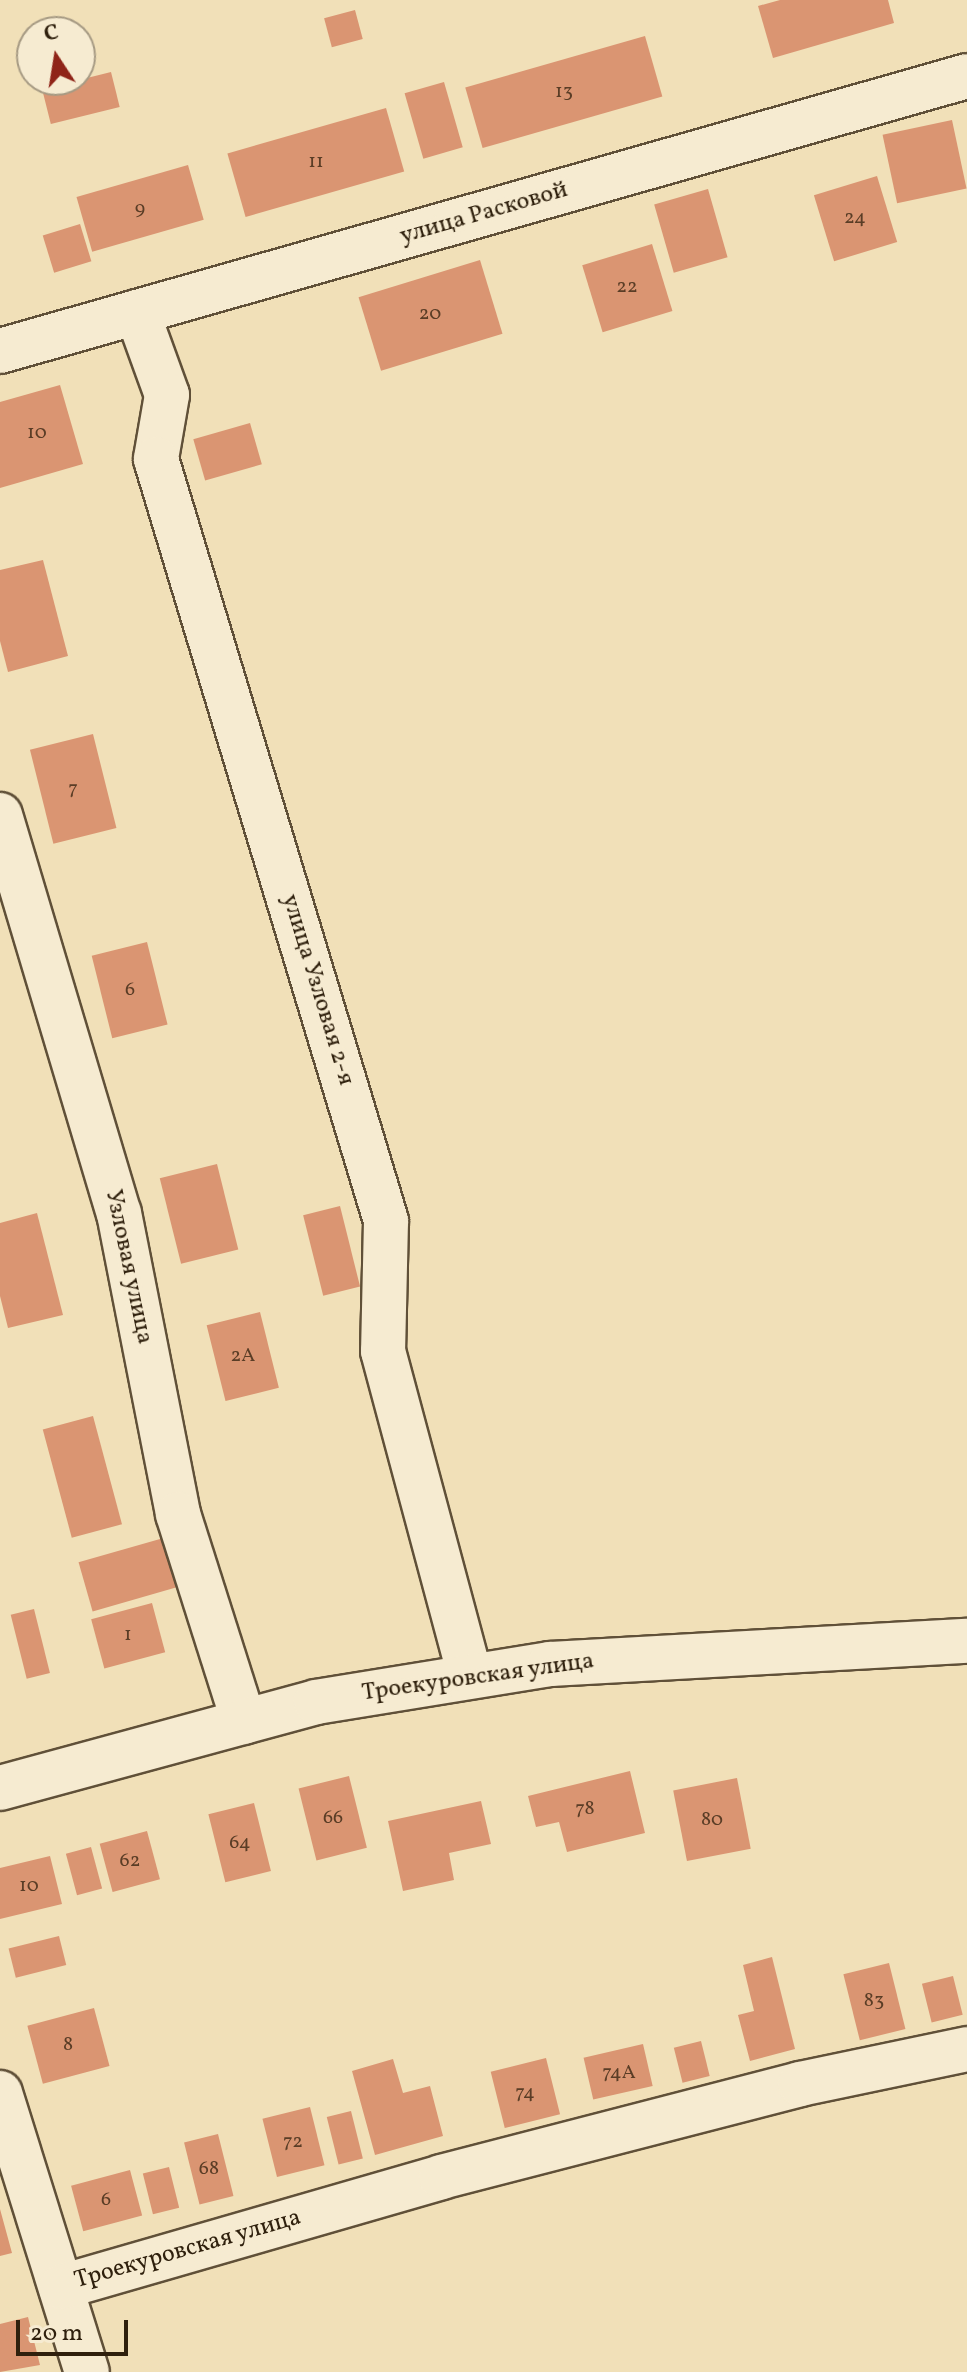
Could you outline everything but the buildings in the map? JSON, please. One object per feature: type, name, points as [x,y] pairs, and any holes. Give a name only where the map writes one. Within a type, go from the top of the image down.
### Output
[{"type":"street","name":"улица Расковой","points":[[0,351],[967,76]]},
{"type":"street","name":"улица Узловая 2-я","points":[[137,312],[167,395],[156,459],[386,1221],[383,1351],[470,1676]]},
{"type":"street","name":"Узловая улица","points":[[0,815],[119,1213],[178,1514],[244,1722]]},
{"type":"street","name":"Троекуровская улица","points":[[0,1788],[316,1702],[470,1676],[550,1664],[967,1641]]},
{"type":"street","name":"Троекуровская улица","points":[[61,2287],[441,2177],[800,2084],[967,2049]]},
{"type":"street","points":[[0,2093],[87,2372]]}]
